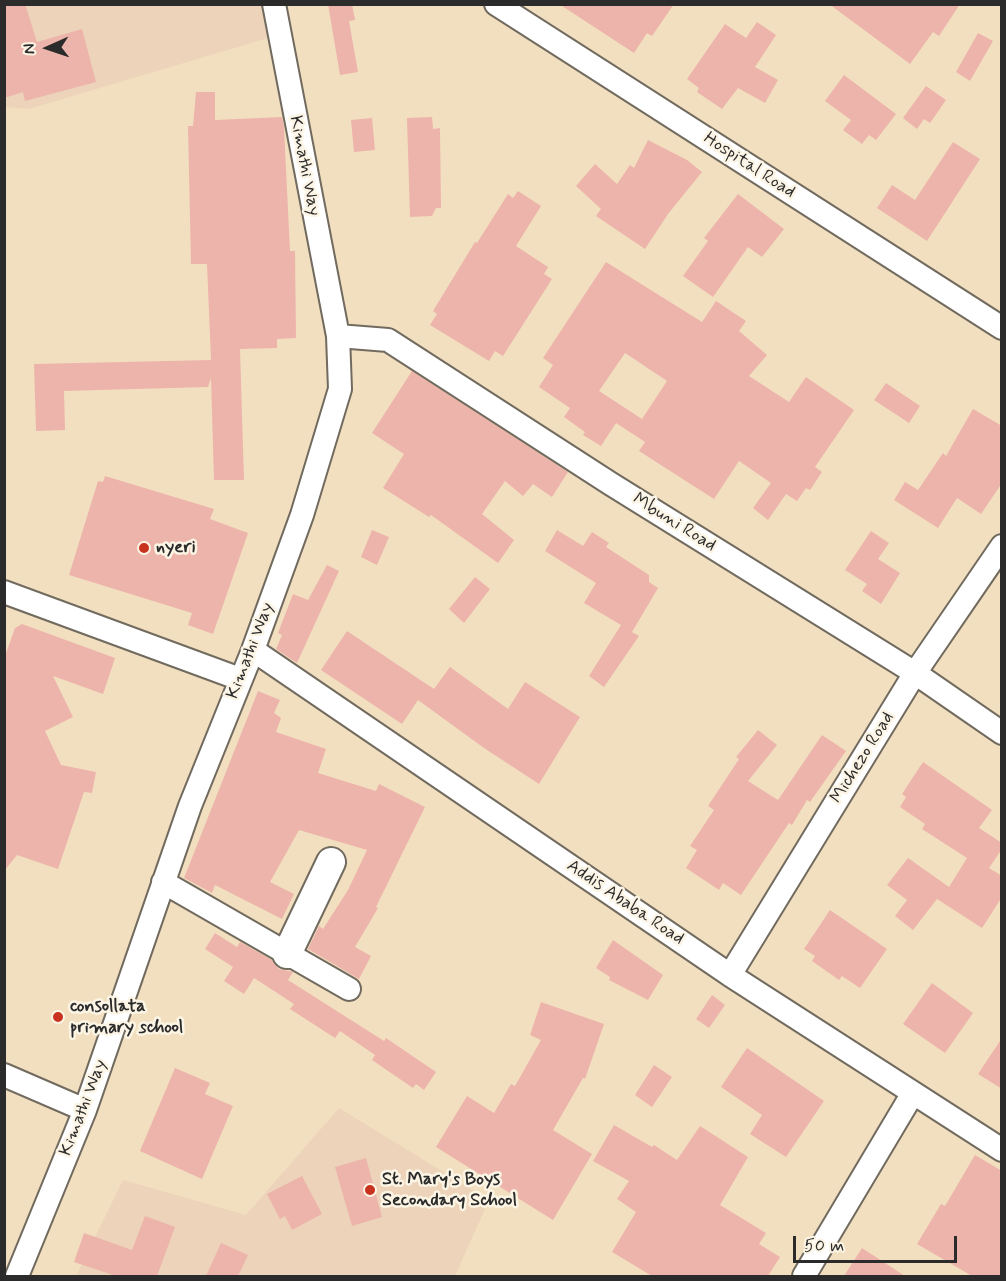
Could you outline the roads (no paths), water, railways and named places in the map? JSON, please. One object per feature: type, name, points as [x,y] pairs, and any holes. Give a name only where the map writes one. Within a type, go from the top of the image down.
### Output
[{"type":"street","name":"Kimathi Way","points":[[17,1276],[86,1110],[190,806],[252,650],[302,515],[340,389],[338,336],[274,4]]},
{"type":"street","name":"Hospital Road","points":[[496,4],[1002,328]]},
{"type":"street","name":"Mbuni Road","points":[[338,336],[388,340],[611,484],[915,673],[1002,733]]},
{"type":"street","name":"Michezo Road","points":[[730,975],[915,673],[1002,546]]},
{"type":"street","points":[[4,592],[240,680]]},
{"type":"street","name":"Addis Ababa Road","points":[[252,650],[730,975],[1002,1150]]},
{"type":"street","points":[[287,954],[332,862]]},
{"type":"street","points":[[164,882],[349,989]]},
{"type":"street","points":[[4,1075],[86,1110]]},
{"type":"street","points":[[804,1276],[913,1093]]},
{"type":"place","name":"nyeri","points":[[144,548]]},
{"type":"place","name":"consollata primary school","points":[[58,1017]]},
{"type":"place","name":"St. Mary's Boys Secondary School","points":[[370,1190]]}]
